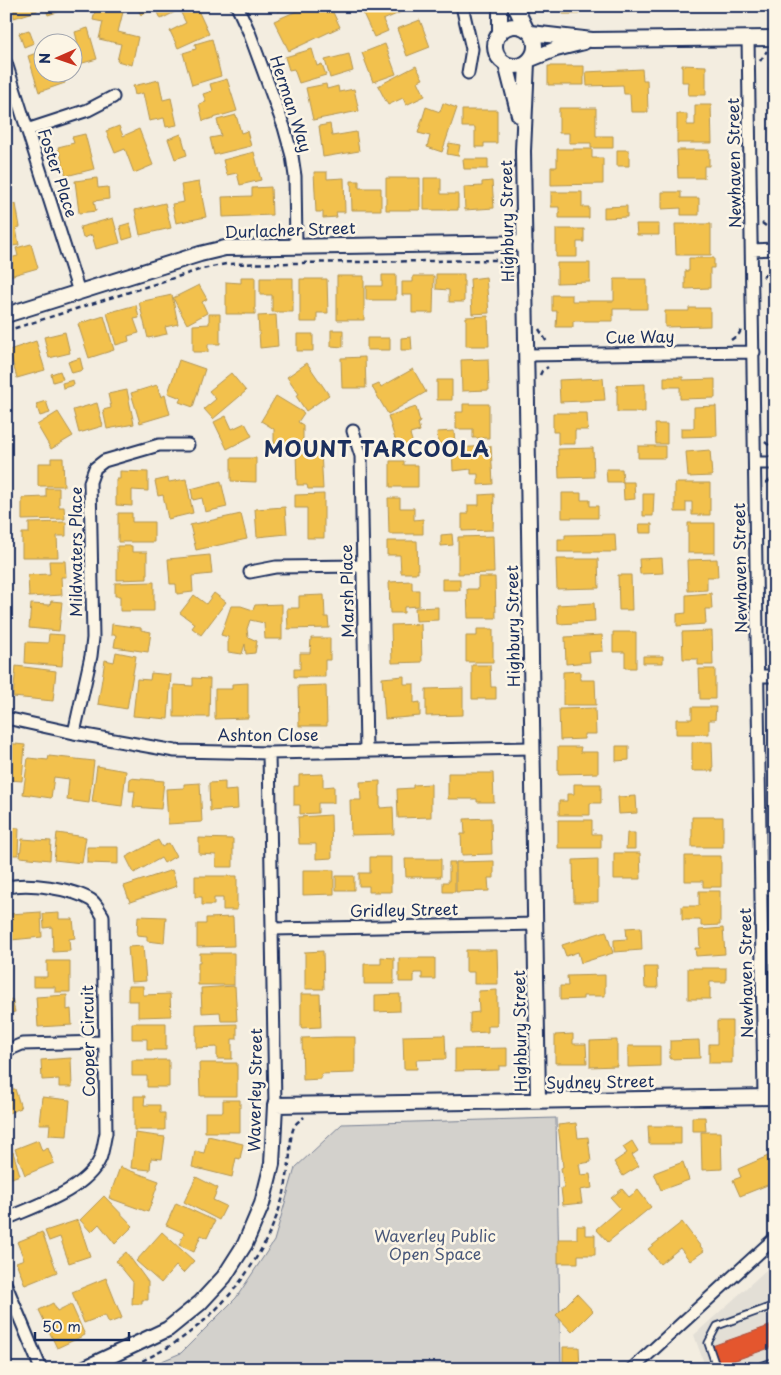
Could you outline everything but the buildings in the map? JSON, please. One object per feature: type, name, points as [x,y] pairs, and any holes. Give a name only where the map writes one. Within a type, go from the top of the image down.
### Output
[{"type":"street","name":"Herman Way","points":[[237,6],[250,32],[275,101],[292,156],[295,176],[296,246]]},
{"type":"street","points":[[500,6],[500,34]]},
{"type":"street","points":[[515,6],[535,44],[535,50],[529,61]]},
{"type":"street","points":[[466,8],[472,49],[468,73]]},
{"type":"street","points":[[592,40],[556,49],[516,66],[506,64],[501,60],[496,50],[497,38],[500,34],[504,30],[515,26],[528,31],[592,40],[775,38]]},
{"type":"street","name":"Newhaven Street","points":[[748,38],[761,888],[769,1097]]},
{"type":"street","name":"Highbury Street","points":[[523,151],[529,61]]},
{"type":"street","name":"Foster Place","points":[[6,63],[79,292]]},
{"type":"street","name":"Highbury Street","points":[[506,64],[519,112],[523,151],[538,1100]]},
{"type":"street","points":[[28,130],[88,110],[113,97]]},
{"type":"street","name":"Durlacher Street","points":[[6,315],[200,254],[225,248],[525,243]]},
{"type":"street","points":[[752,250],[775,249]]},
{"type":"street","name":"Cue Way","points":[[526,355],[754,352]]},
{"type":"street","name":"Marsh Place","points":[[353,432],[361,456],[366,751]]},
{"type":"street","name":"Mildwaters Place","points":[[74,733],[92,647],[90,482],[95,468],[104,461],[158,445],[188,445]]},
{"type":"street","points":[[755,463],[775,463]]},
{"type":"street","points":[[250,572],[276,567],[362,566]]},
{"type":"street","points":[[757,676],[775,676]]},
{"type":"street","name":"Ashton Close","points":[[6,718],[74,733],[175,751],[269,753],[532,748]]},
{"type":"street","name":"Waverley Street","points":[[83,1369],[168,1329],[200,1303],[224,1277],[246,1244],[262,1204],[272,1164],[275,1105],[269,753]]},
{"type":"street","name":"Cooper Circuit","points":[[6,888],[29,885],[78,893],[93,901],[103,916],[106,1133],[100,1160],[84,1181],[58,1196],[6,1219]]},
{"type":"street","points":[[761,888],[775,888]]},
{"type":"street","name":"Gridley Street","points":[[272,929],[536,924]]},
{"type":"street","points":[[6,1051],[22,1044],[105,1042]]},
{"type":"street","name":"Sydney Street","points":[[275,1105],[769,1097]]},
{"type":"street","points":[[632,1369],[775,1238]]},
{"type":"street","points":[[6,1285],[41,1369]]},
{"type":"lane","points":[[717,1369],[708,1343],[717,1326],[775,1305]]},
{"type":"lane","points":[[753,1369],[775,1361]]},
{"type":"path","points":[[466,8],[495,7]]},
{"type":"path","points":[[6,331],[202,269],[226,264],[497,260],[510,272],[510,276],[517,276]]},
{"type":"path","points":[[126,1369],[189,1333],[218,1308],[256,1259],[272,1228],[283,1194],[292,1134],[296,1124],[304,1117],[310,1116]]},
{"type":"shaded area","points":[[775,1262],[775,1366],[767,1369],[706,1369],[694,1335]]},
{"type":"green space","name":"Waverley Public Open Space","points":[[556,1118],[561,1369],[143,1369],[181,1353],[236,1298],[274,1241],[295,1168],[342,1124]]},
{"type":"district","name":"MOUNT TARCOOLA","points":[[377,450]]}]
